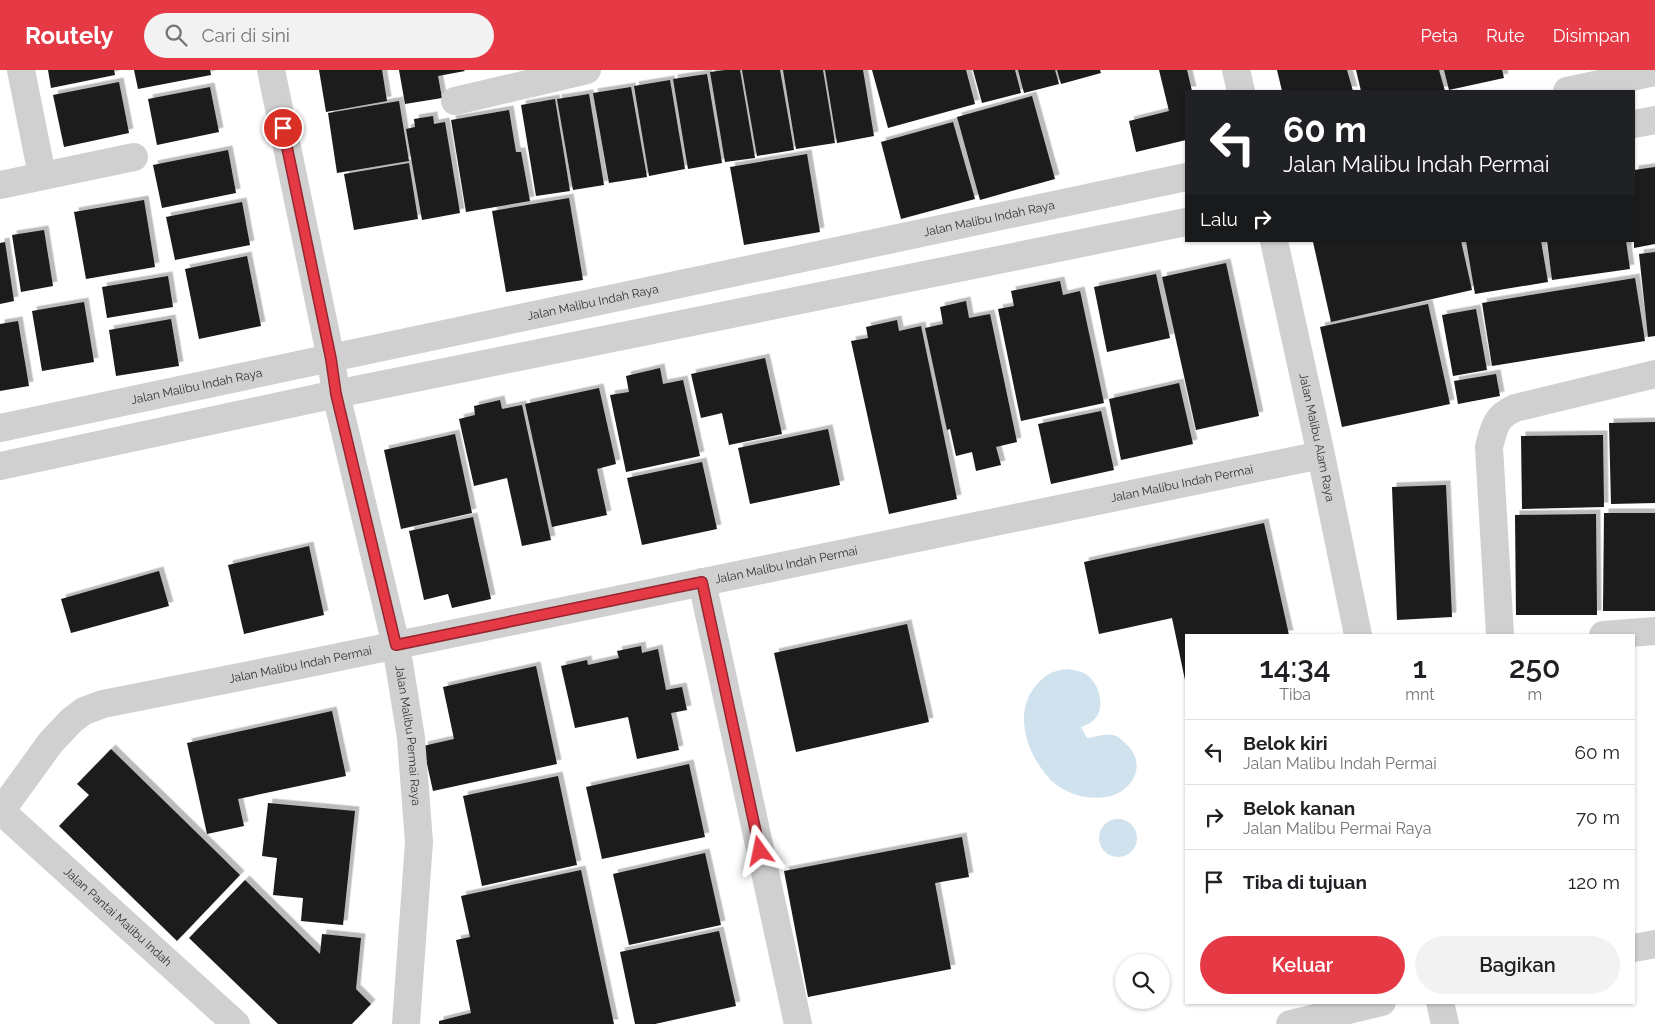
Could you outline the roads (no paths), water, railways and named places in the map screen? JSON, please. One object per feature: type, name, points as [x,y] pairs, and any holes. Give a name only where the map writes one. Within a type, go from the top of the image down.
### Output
[{"type":"street","points":[[21,70],[42,175]]},
{"type":"street","name":"Jalan Malibu Permai Raya","points":[[270,70],[331,359],[336,394],[396,645],[411,738],[419,842],[406,1024]]},
{"type":"street","points":[[455,101],[531,76],[587,70]]},
{"type":"street","points":[[1236,70],[1241,90]]},
{"type":"street","points":[[1572,90],[1655,72]]},
{"type":"street","points":[[1635,124],[1655,120]]},
{"type":"street","points":[[0,185],[134,157]]},
{"type":"street","name":"Jalan Malibu Indah Raya","points":[[0,428],[1185,177]]},
{"type":"street","points":[[0,466],[336,394],[1185,222]]},
{"type":"street","name":"Jalan Malibu Alam Raya","points":[[1274,242],[1322,455],[1358,634]]},
{"type":"street","points":[[749,268],[757,309]]},
{"type":"street","points":[[1500,634],[1490,447],[1494,426],[1507,412],[1515,408],[1655,374]]},
{"type":"street","points":[[43,418],[52,455]]},
{"type":"street","name":"Jalan Malibu Indah Permai","points":[[0,811],[52,742],[72,720],[84,712],[103,704],[1322,455]]},
{"type":"street","points":[[702,582],[798,1024]]},
{"type":"street","points":[[1616,634],[1655,631]]},
{"type":"street","name":"Jalan Pantai Malibu Indah","points":[[0,811],[236,1024]]},
{"type":"street","points":[[1635,948],[1655,944]]},
{"type":"street","points":[[1290,1024],[1374,1004]]},
{"type":"street","points":[[1440,1004],[1445,1024]]},
{"type":"water","points":[[1067,669],[1086,674],[1094,682],[1099,694],[1100,706],[1097,716],[1090,723],[1081,727],[1087,738],[1107,734],[1120,738],[1132,751],[1136,759],[1137,766],[1132,781],[1120,792],[1111,796],[1086,797],[1068,792],[1059,787],[1050,780],[1041,768],[1028,744],[1024,718],[1030,694],[1038,683],[1049,674]]},
{"type":"water","points":[[1118,819],[1131,825],[1137,838],[1131,851],[1118,857],[1105,851],[1099,838],[1105,825]]}]
